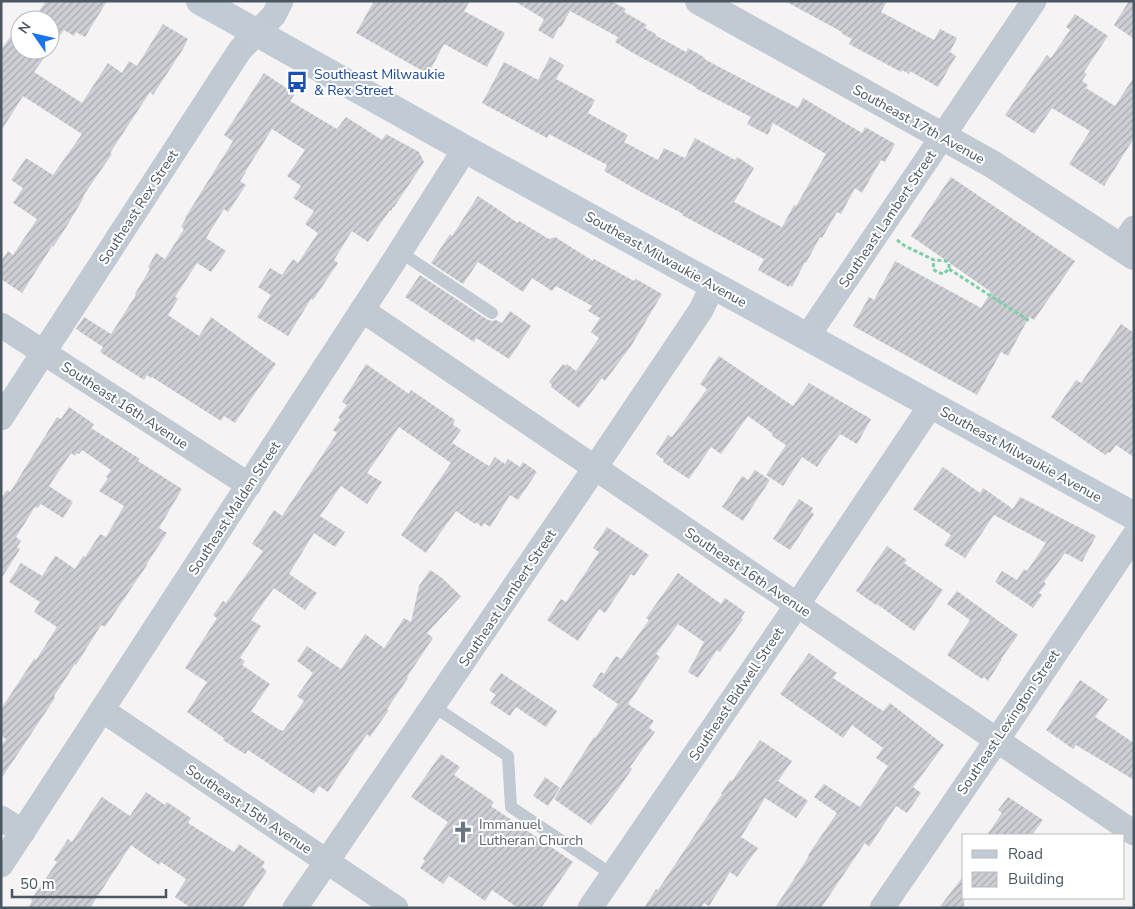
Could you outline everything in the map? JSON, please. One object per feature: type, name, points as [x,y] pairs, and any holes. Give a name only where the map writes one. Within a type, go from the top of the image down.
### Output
[{"type":"main road","name":"Southeast Milwaukie Avenue","points":[[200,1],[465,149],[1134,516]]},
{"type":"street","name":"Southeast Rex Street","points":[[1,418],[240,50],[274,15],[281,1]]},
{"type":"street","name":"Southeast 17th Avenue","points":[[698,1],[943,137],[1129,244]]},
{"type":"street","name":"Southeast Lambert Street","points":[[807,337],[1034,1]]},
{"type":"street","name":"Southeast Malden Street","points":[[1,865],[465,149]]},
{"type":"street","name":"Southeast Lambert Street","points":[[295,908],[595,468],[701,310],[713,285]]},
{"type":"street","name":"Southeast 16th Avenue","points":[[362,310],[1134,833]]},
{"type":"street","name":"Southeast 16th Avenue","points":[[1,325],[249,485]]},
{"type":"street","name":"Southeast Bidwell Street","points":[[590,908],[931,405]]},
{"type":"street","name":"Southeast Lexington Street","points":[[882,908],[1134,536]]},
{"type":"street","name":"Southeast 15th Avenue","points":[[102,710],[396,908]]},
{"type":"street","points":[[1,818],[23,832]]},
{"type":"lane","points":[[400,252],[492,313]]},
{"type":"lane","points":[[433,706],[508,756],[511,807],[613,875]]},
{"type":"path","points":[[881,228],[905,246],[934,260],[946,261],[950,269],[1031,322]]},
{"type":"path","points":[[934,260],[933,269],[937,272],[944,274],[950,269]]},
{"type":"building","points":[[46,1],[107,1],[85,37],[76,32],[74,36],[64,30],[60,35],[60,10],[40,10]]},
{"type":"building","points":[[374,1],[470,1],[464,11],[505,33],[487,67],[444,44],[428,74],[356,33]]},
{"type":"building","points":[[514,1],[611,1],[626,9],[624,12],[647,25],[645,28],[655,35],[686,52],[688,48],[704,59],[798,108],[803,98],[862,133],[865,127],[895,144],[885,162],[881,160],[862,193],[855,188],[841,214],[837,212],[805,262],[792,287],[790,285],[789,287],[758,270],[764,259],[604,171],[607,165],[549,134],[547,138],[482,103],[504,62],[538,80],[550,57],[564,65],[556,79],[595,100],[588,113],[628,135],[624,142],[658,160],[664,148],[685,158],[695,138],[735,160],[737,157],[754,168],[734,202],[782,227],[826,154],[773,123],[768,135],[747,124],[751,117],[633,53],[615,42],[618,37],[570,11],[553,39],[538,30],[544,19]]},
{"type":"building","points":[[785,1],[887,1],[881,12],[934,40],[940,29],[957,38],[950,52],[956,56],[938,87],[910,71],[909,74],[902,70],[901,72],[849,44],[852,39],[842,32]]},
{"type":"building","points":[[1129,1],[1134,1],[1134,39],[1114,25]]},
{"type":"building","points":[[1075,14],[1108,36],[1084,72],[1087,74],[1082,81],[1088,85],[1086,88],[1115,106],[1134,77],[1134,138],[1104,186],[1069,164],[1090,131],[1052,108],[1034,134],[1005,115],[1047,55],[1051,58],[1070,30],[1066,27]]},
{"type":"building","points":[[163,24],[188,39],[153,95],[150,92],[110,153],[112,154],[83,196],[65,229],[22,293],[1,279],[1,261],[8,251],[13,255],[37,219],[13,203],[23,188],[11,180],[26,158],[53,175],[82,134],[23,96],[1,131],[1,50],[10,37],[10,60],[43,60],[34,72],[82,103],[108,63],[122,73],[129,61],[137,66]]},
{"type":"building","points":[[264,73],[295,94],[290,101],[337,129],[346,117],[382,140],[386,134],[419,152],[424,162],[368,242],[352,231],[334,260],[338,263],[313,300],[311,299],[288,336],[257,317],[271,295],[258,287],[270,268],[282,275],[293,259],[298,263],[318,233],[305,224],[314,211],[293,198],[301,186],[287,176],[305,150],[272,129],[240,181],[246,185],[228,212],[224,209],[206,238],[226,251],[211,272],[197,263],[175,297],[178,299],[168,315],[199,336],[211,317],[276,364],[235,423],[224,416],[221,421],[152,377],[147,375],[144,380],[100,352],[103,347],[76,329],[84,317],[111,334],[136,295],[156,253],[165,259],[184,229],[181,227],[185,218],[233,141],[224,135]]},
{"type":"building","points":[[951,177],[1075,261],[1034,320],[1029,317],[1008,356],[1001,352],[977,395],[853,326],[869,297],[874,300],[895,261],[981,308],[991,292],[911,236]]},
{"type":"building","points":[[478,196],[518,223],[519,221],[549,239],[555,237],[593,261],[594,259],[634,281],[636,279],[662,294],[631,346],[605,381],[602,378],[579,408],[551,387],[552,385],[549,382],[563,364],[565,366],[567,364],[576,371],[599,338],[591,332],[600,318],[588,311],[592,306],[556,286],[552,291],[532,278],[523,292],[478,262],[463,284],[431,263],[450,234],[452,236]]},
{"type":"building","points":[[420,275],[488,320],[496,320],[502,323],[510,311],[531,326],[509,359],[476,338],[474,342],[405,297]]},
{"type":"building","points":[[1121,324],[1134,333],[1134,457],[1116,445],[1110,453],[1108,452],[1105,455],[1051,417],[1076,380],[1081,383]]},
{"type":"building","points":[[719,356],[793,406],[809,383],[871,419],[857,444],[840,434],[817,467],[802,457],[783,486],[766,475],[786,445],[748,416],[721,454],[711,447],[689,479],[663,462],[664,460],[656,454],[668,435],[672,437],[707,389],[700,384]]},
{"type":"building","points":[[366,364],[409,394],[411,390],[455,420],[453,425],[461,430],[452,443],[489,466],[495,457],[505,464],[508,459],[520,467],[523,462],[537,472],[518,500],[510,495],[490,527],[484,523],[482,527],[476,522],[475,524],[456,511],[426,553],[401,535],[451,463],[399,427],[367,473],[382,482],[367,504],[341,486],[320,516],[345,532],[335,547],[314,533],[289,574],[317,593],[305,610],[274,588],[251,620],[261,626],[240,658],[245,661],[242,665],[270,684],[251,711],[278,729],[283,731],[304,701],[297,696],[313,673],[297,661],[307,646],[341,669],[365,634],[384,648],[404,618],[411,622],[419,586],[430,570],[442,578],[461,596],[427,633],[433,638],[387,709],[389,710],[370,737],[367,734],[328,792],[319,786],[314,794],[248,750],[245,754],[223,740],[224,738],[187,712],[207,682],[185,668],[217,618],[213,615],[223,601],[226,603],[263,551],[252,544],[274,510],[282,516],[337,433],[333,430],[341,419],[338,418],[347,405],[342,402]]},
{"type":"building","points":[[69,407],[94,424],[91,428],[140,459],[138,461],[182,489],[159,528],[167,533],[105,627],[101,625],[1,779],[1,746],[6,739],[1,736],[1,709],[57,627],[34,612],[40,602],[9,582],[21,563],[42,576],[55,556],[75,569],[100,534],[106,537],[124,506],[99,491],[111,470],[82,450],[75,456],[71,453],[49,486],[73,502],[63,518],[41,504],[38,508],[35,507],[16,537],[21,541],[17,547],[20,549],[1,579],[1,498],[7,490],[10,492],[57,417],[61,419]]},
{"type":"building","points":[[943,467],[980,493],[983,488],[1013,509],[1020,497],[1096,536],[1082,562],[1065,553],[1044,582],[1046,584],[1039,593],[1042,595],[1033,608],[995,582],[1002,571],[1017,580],[1024,569],[1027,571],[1046,543],[994,515],[965,558],[944,545],[951,535],[913,509]]},
{"type":"building","points":[[755,470],[770,480],[743,521],[722,507],[742,476],[748,480]]},
{"type":"building","points":[[799,499],[813,508],[811,512],[814,514],[790,550],[773,539]]},
{"type":"building","points":[[607,527],[649,555],[634,576],[631,574],[605,613],[599,609],[578,641],[547,620],[561,599],[566,602],[599,552],[593,548]]},
{"type":"building","points":[[887,546],[907,560],[904,563],[943,590],[914,631],[856,591]]},
{"type":"building","points":[[678,573],[721,604],[725,598],[745,612],[741,618],[743,619],[720,652],[717,650],[698,678],[688,672],[704,642],[678,624],[656,654],[660,657],[628,704],[654,721],[649,728],[655,732],[630,767],[632,769],[619,788],[591,825],[554,799],[618,704],[592,686],[601,672],[604,674],[616,656],[621,659],[649,620],[646,618]]},
{"type":"building","points":[[957,591],[1018,635],[988,681],[984,677],[982,679],[947,655],[970,620],[947,604]]},
{"type":"building","points":[[809,653],[837,673],[833,678],[883,711],[890,703],[944,745],[913,787],[921,793],[907,813],[896,806],[869,847],[865,843],[821,908],[775,908],[837,813],[814,797],[824,784],[860,807],[888,766],[876,758],[883,748],[852,725],[843,738],[780,694]]},
{"type":"building","points":[[501,673],[557,711],[546,727],[516,707],[510,716],[490,703],[496,695],[489,690]]},
{"type":"building","points":[[1080,680],[1108,699],[1095,717],[1134,743],[1134,780],[1076,745],[1073,749],[1046,730]]},
{"type":"building","points":[[760,740],[792,761],[778,781],[808,801],[796,818],[765,798],[741,837],[758,848],[737,877],[730,872],[709,906],[704,903],[701,908],[644,908],[656,889],[658,890],[730,780],[732,781]]},
{"type":"building","name":"Immanuel Lutheran Church","points":[[441,754],[460,767],[454,775],[494,802],[491,806],[573,862],[541,908],[518,908],[492,890],[485,901],[449,876],[443,884],[420,868],[425,861],[423,859],[448,822],[411,797]]},
{"type":"building","points":[[545,777],[560,788],[548,806],[533,796]]},
{"type":"building","points":[[146,792],[165,805],[167,802],[191,818],[188,823],[234,852],[239,844],[265,862],[262,867],[267,871],[242,908],[191,908],[175,897],[186,879],[161,862],[159,865],[131,845],[90,908],[28,908],[31,900],[57,862],[54,860],[68,839],[72,842],[102,797],[130,816]]},
{"type":"building","points":[[1008,797],[1043,820],[1033,834],[988,834],[1002,813],[998,810]]},
{"type":"building","points":[[962,878],[964,908],[939,908]]},
{"type":"place","name":"Southeast Milwaukie & Rex Street","points":[[297,82]]},
{"type":"place","name":"Immanuel Lutheran Church","points":[[463,832]]}]
